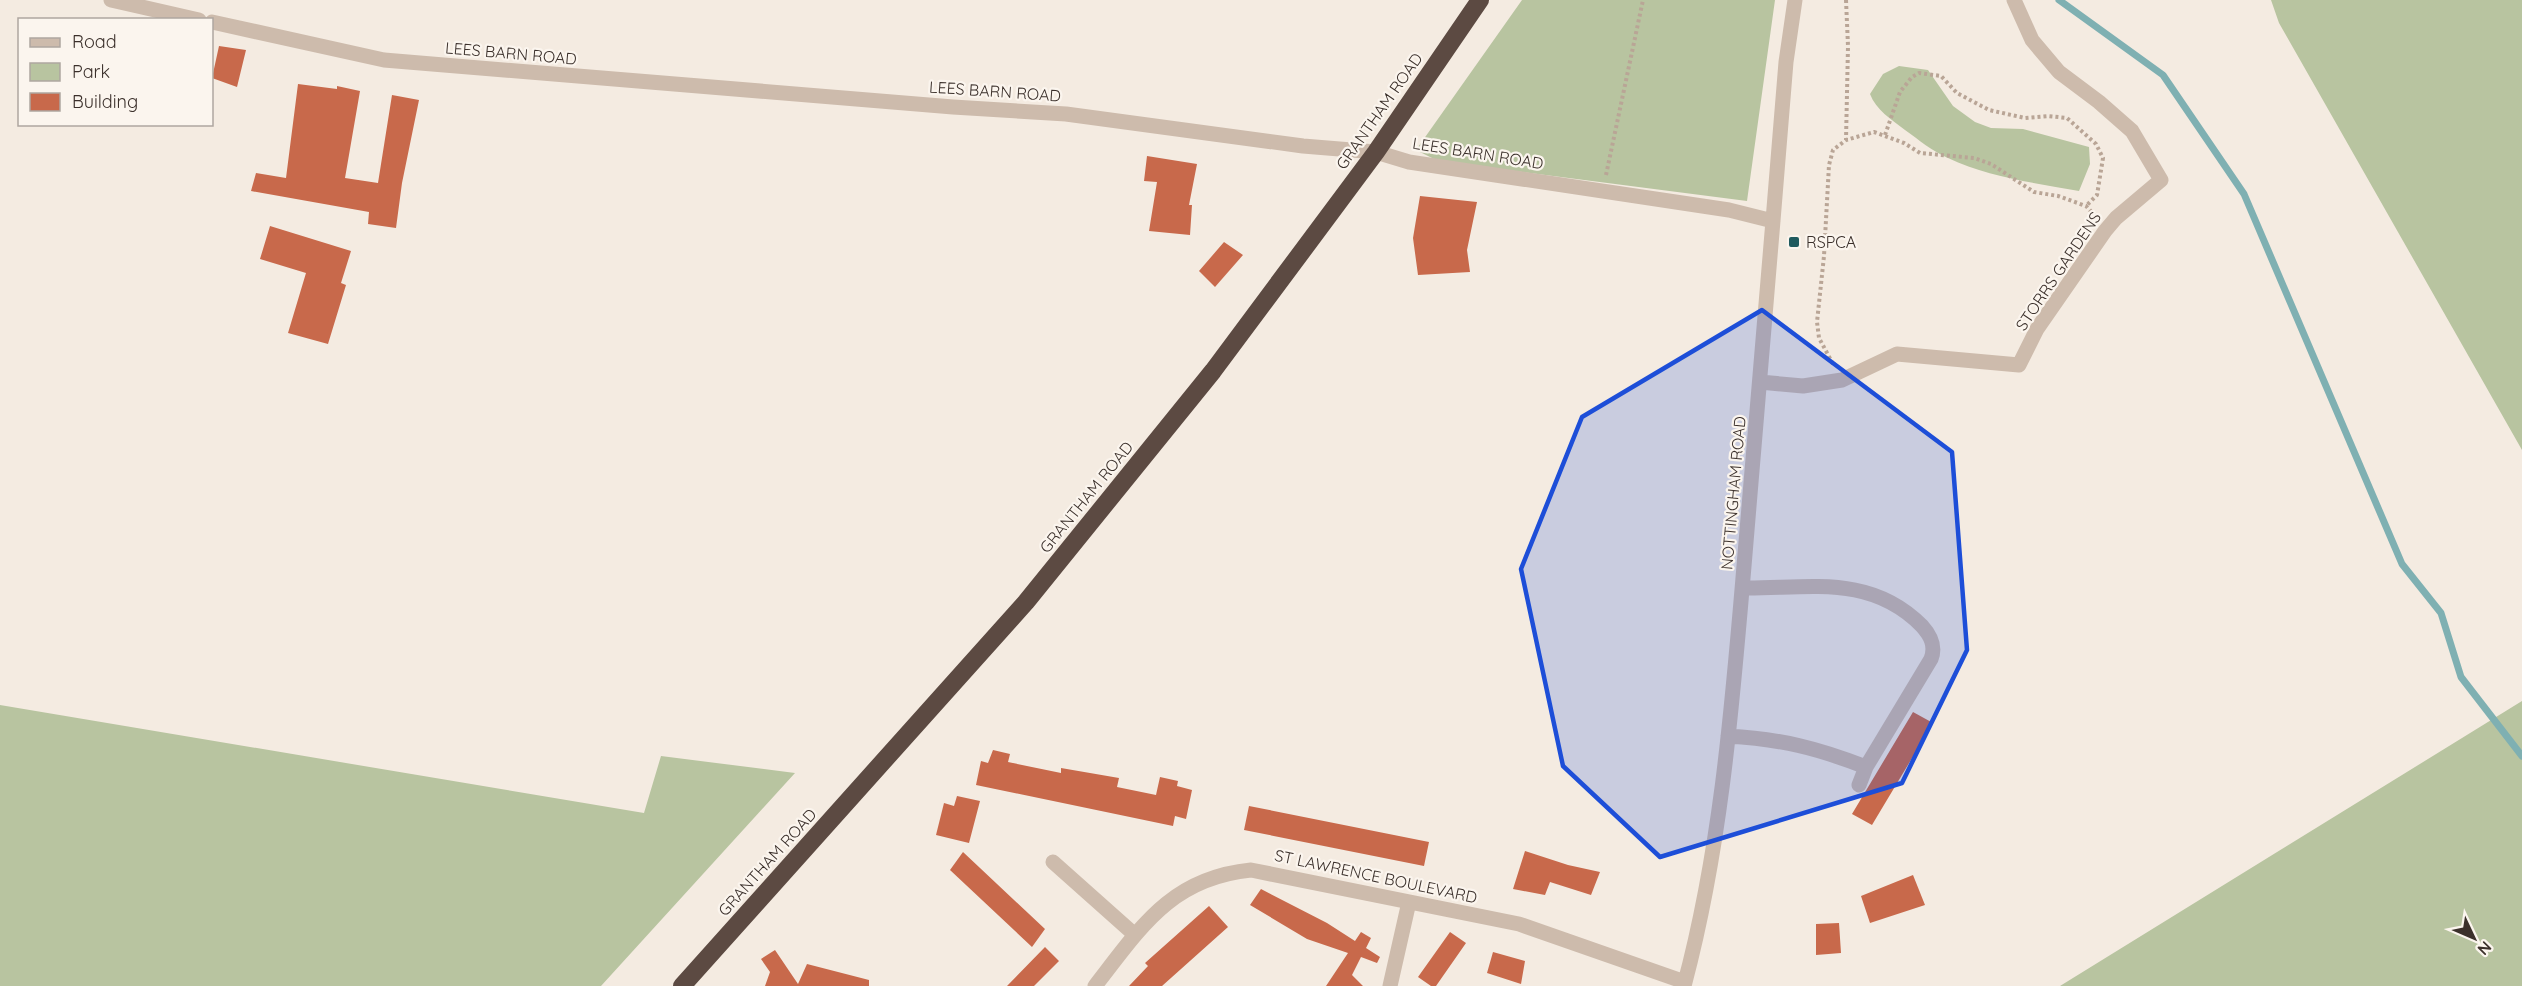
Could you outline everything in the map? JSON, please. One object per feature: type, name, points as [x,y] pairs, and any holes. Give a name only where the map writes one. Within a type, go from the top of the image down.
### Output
[{"type":"highway","name":"GRANTHAM ROAD","points":[[682,986],[1026,602],[1214,370],[1376,152],[1480,0]]},
{"type":"street","points":[[111,0],[190,18]]},
{"type":"street","name":"NOTTINGHAM ROAD","points":[[1685,984],[1709,879],[1728,736],[1743,588],[1786,63],[1795,0]]},
{"type":"street","name":"STORRS GARDENS","points":[[1842,380],[1897,354],[2019,365],[2037,329],[2105,231],[2116,218],[2161,180],[2132,131],[2099,102],[2059,72],[2032,40],[2014,0]]},
{"type":"street","name":"LEES BARN ROAD","points":[[213,22],[384,60],[953,107],[1066,114],[1304,146],[1376,152],[1409,162],[1729,210],[1773,221]]},
{"type":"street","points":[[1760,382],[1803,386],[1842,380]]},
{"type":"street","points":[[1743,588],[1810,585],[1869,594],[1907,614],[1931,638],[1934,652],[1931,659],[1866,767],[1859,785]]},
{"type":"street","points":[[1728,736],[1766,739],[1804,746],[1866,767]]},
{"type":"street","points":[[1053,862],[1136,935]]},
{"type":"street","name":"ST LAWRENCE BOULEVARD","points":[[1095,986],[1156,912],[1204,880],[1226,873],[1251,870],[1520,924],[1685,984]]},
{"type":"street","points":[[1390,986],[1409,902]]},
{"type":"path","points":[[1602,191],[1643,0]]},
{"type":"path","points":[[1846,0],[1848,46],[1846,140]]},
{"type":"path","points":[[1842,380],[1819,338],[1817,322],[1824,256],[1828,165],[1833,150],[1846,140],[1874,132],[1904,142],[1920,153],[1974,158],[1991,164],[2034,192],[2058,196],[2086,206],[2097,195],[2103,158],[2096,144],[2067,118],[2048,116],[2025,118],[1989,110],[1957,93],[1941,76],[1919,73],[1912,77],[1900,92],[1885,135]]},
{"type":"highlighted area","points":[[1762,310],[1952,452],[1967,650],[1902,783],[1660,857],[1563,766],[1521,569],[1582,417]]},
{"type":"green space","points":[[1522,0],[1775,0],[1747,201],[1438,161],[1416,150]]},
{"type":"green space","points":[[2271,0],[2522,0],[2522,450],[2279,23]]},
{"type":"green space","points":[[1899,66],[1928,70],[1953,106],[1975,122],[1991,128],[2023,129],[2089,147],[2090,164],[2079,191],[2012,179],[1979,170],[1936,152],[1884,114],[1870,94],[1883,74]]},
{"type":"green space","points":[[2522,701],[2522,986],[2060,986]]},
{"type":"green space","points":[[0,705],[644,813],[661,756],[795,773],[601,986],[0,986]]},
{"type":"building","points":[[219,46],[246,50],[237,87],[213,78]]},
{"type":"building","points":[[298,84],[337,89],[337,86],[360,91],[345,178],[378,183],[392,95],[419,100],[402,183],[396,228],[368,224],[369,212],[251,191],[256,173],[286,178]]},
{"type":"building","points":[[1147,156],[1197,164],[1189,205],[1192,205],[1190,235],[1149,231],[1157,182],[1144,181]]},
{"type":"building","points":[[1420,196],[1477,202],[1467,250],[1470,272],[1418,275],[1413,238]]},
{"type":"building","points":[[270,226],[351,251],[341,283],[346,285],[328,344],[288,333],[306,273],[260,259]]},
{"type":"building","points":[[1224,242],[1243,255],[1215,287],[1199,271]]},
{"type":"building","points":[[1913,712],[1933,723],[1872,825],[1852,814]]},
{"type":"building","points":[[993,750],[1010,754],[1008,762],[1061,773],[1061,768],[1119,778],[1117,787],[1156,795],[1160,777],[1178,781],[1177,786],[1192,790],[1186,819],[1175,816],[1173,826],[976,785],[981,761],[988,763]]},
{"type":"building","points":[[957,796],[980,801],[969,843],[936,835],[944,803],[954,806]]},
{"type":"building","points":[[1249,806],[1429,842],[1424,866],[1244,830]]},
{"type":"building","points":[[1525,851],[1568,865],[1600,872],[1591,895],[1550,882],[1545,895],[1513,889]]},
{"type":"building","points":[[963,852],[1045,929],[1032,947],[950,870]]},
{"type":"building","points":[[1913,875],[1925,905],[1870,923],[1861,896]]},
{"type":"building","points":[[1261,889],[1327,923],[1355,941],[1361,932],[1371,938],[1366,948],[1380,957],[1377,963],[1361,957],[1352,975],[1363,986],[1326,986],[1348,953],[1307,939],[1250,905]]},
{"type":"building","points":[[1209,906],[1228,927],[1162,986],[1129,986],[1148,966],[1145,963]]},
{"type":"building","points":[[1839,923],[1841,953],[1816,955],[1816,924]]},
{"type":"building","points":[[1450,932],[1466,943],[1436,986],[1431,986],[1418,977]]},
{"type":"building","points":[[1045,947],[1059,961],[1034,986],[1007,986]]},
{"type":"building","points":[[775,950],[798,984],[807,964],[869,980],[869,986],[765,986],[770,972],[761,959]]},
{"type":"building","points":[[1493,952],[1525,961],[1521,984],[1487,973]]},
{"type":"waterway","points":[[2059,0],[2163,75],[2244,194],[2402,564],[2441,613],[2461,677],[2522,756]]},
{"type":"place","name":"RSPCA","points":[[1794,242]]}]
